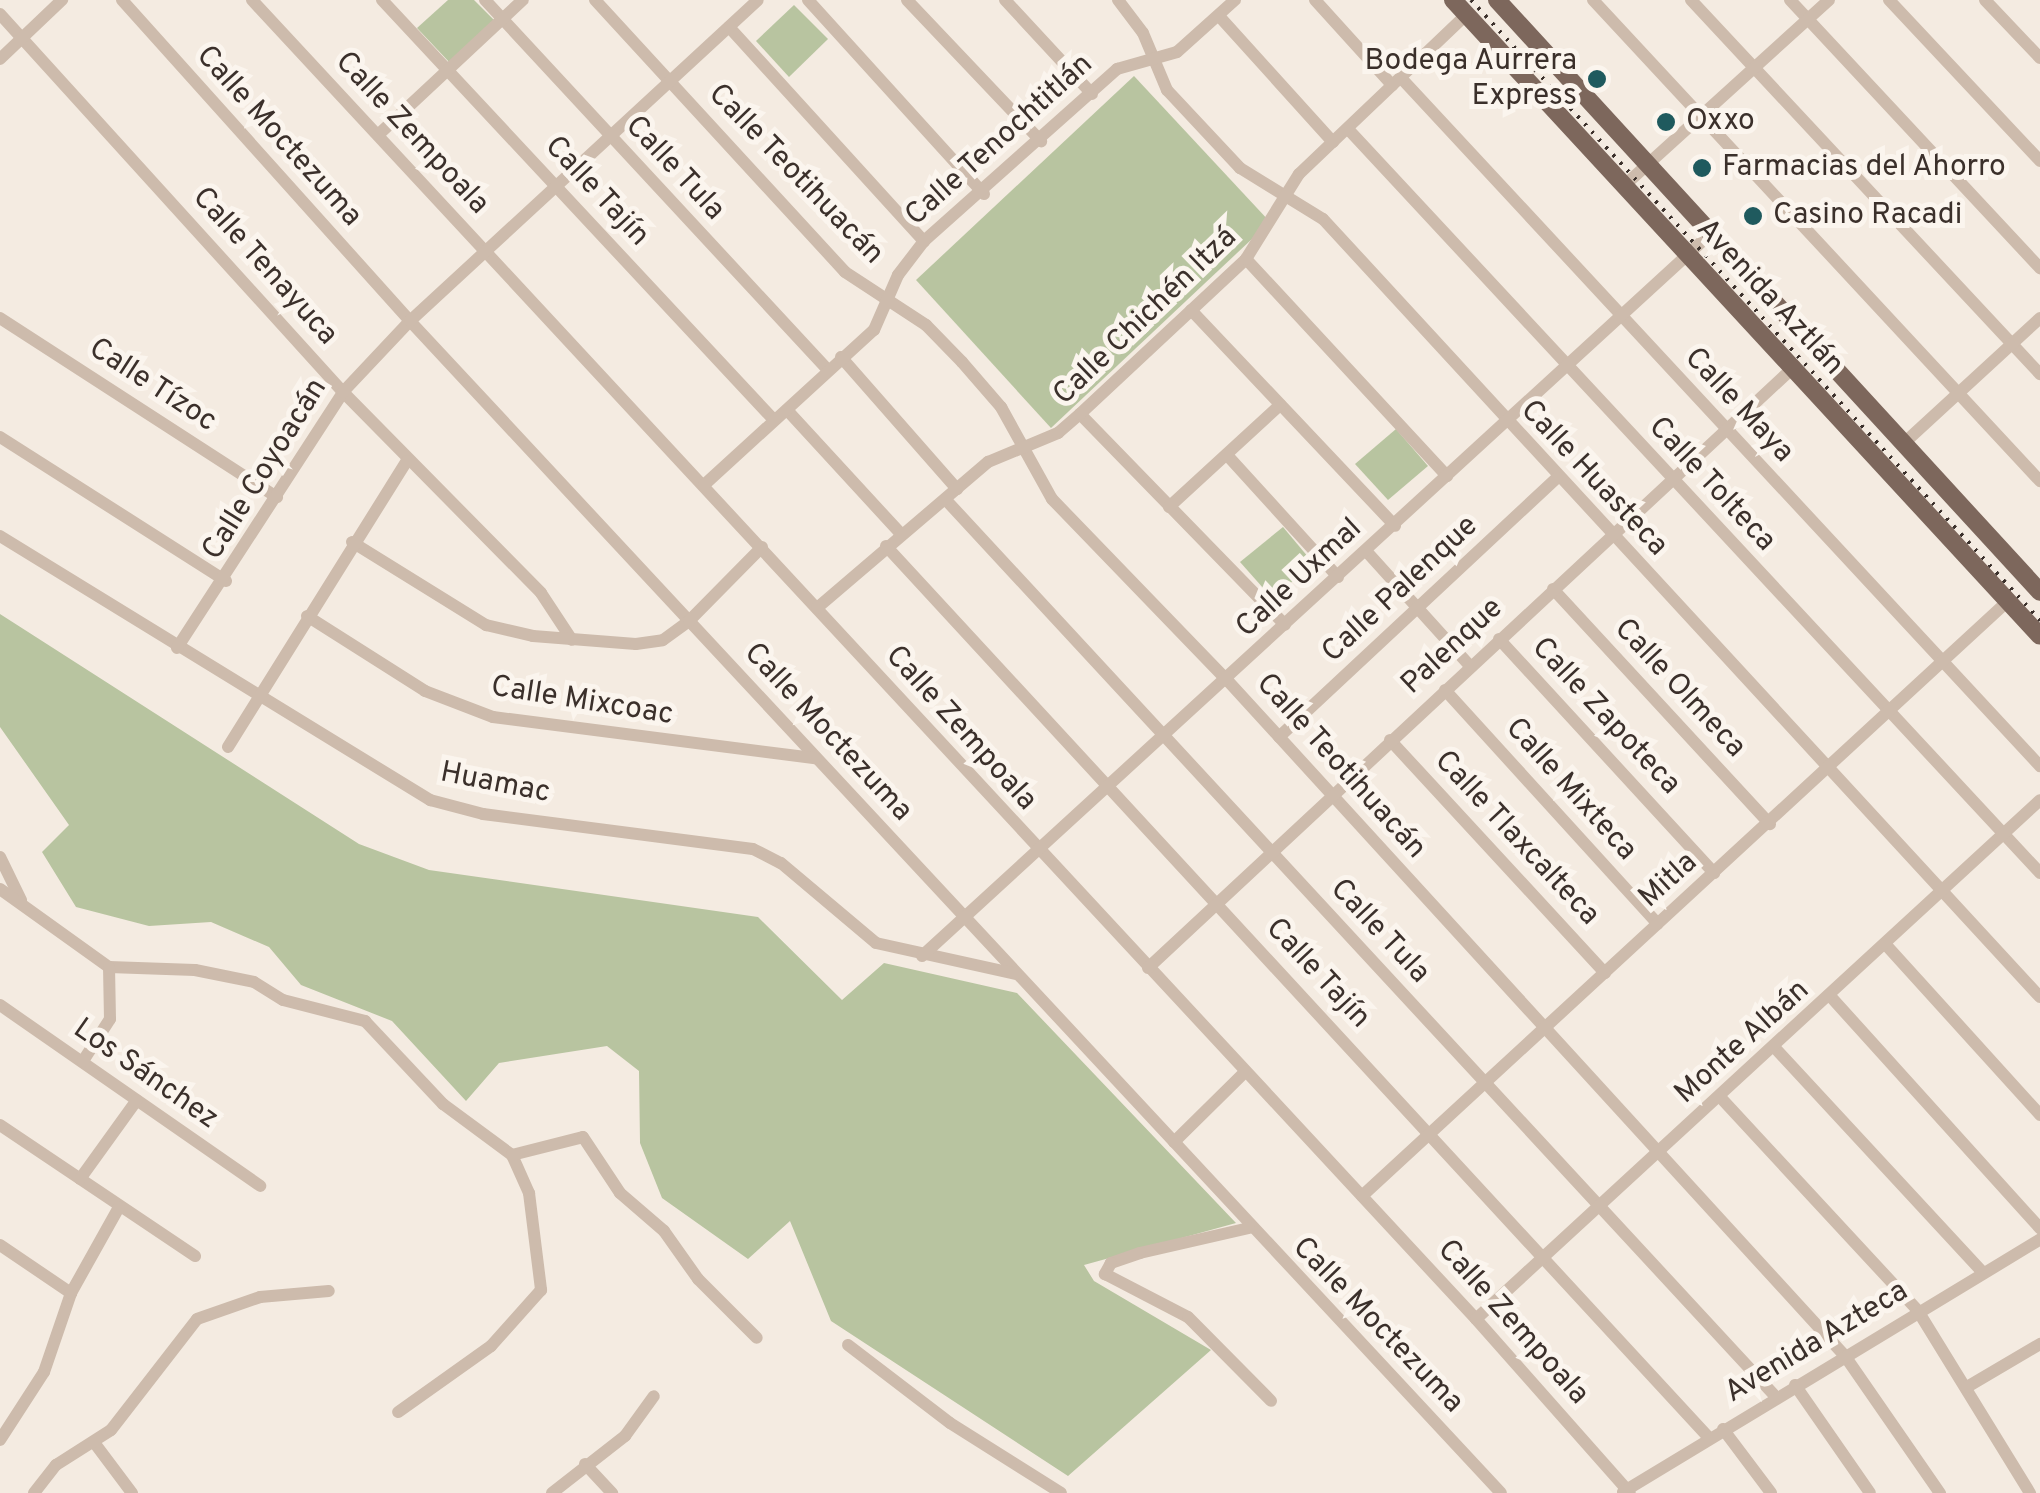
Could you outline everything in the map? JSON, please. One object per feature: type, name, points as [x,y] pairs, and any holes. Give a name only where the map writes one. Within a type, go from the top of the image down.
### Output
[{"type":"main road","name":"Avenida Aztlán","points":[[1496,0],[2040,592]]},
{"type":"main road","name":"Avenida Aztlán","points":[[1460,7],[1796,366],[2040,636]]},
{"type":"street","points":[[0,60],[62,0]]},
{"type":"street","name":"Calle Moctezuma","points":[[122,0],[410,321],[967,918],[1249,1228],[1501,1493]]},
{"type":"street","name":"Calle Zempoala","points":[[252,0],[762,547],[1040,854],[1476,1319],[1627,1492]]},
{"type":"street","name":"Calle Tajín","points":[[382,0],[773,419]]},
{"type":"street","name":"Calle Tula","points":[[485,0],[828,370]]},
{"type":"street","points":[[378,135],[523,0]]},
{"type":"street","name":"Calle Teotihuacán","points":[[595,0],[845,272],[926,325],[962,362],[1022,443],[1052,499],[1228,680],[1661,1150],[1845,1356],[1940,1493]]},
{"type":"street","name":"Calle Coyoacán","points":[[177,648],[226,582],[343,392],[410,321],[758,0]]},
{"type":"street","points":[[808,0],[984,194]]},
{"type":"street","points":[[907,0],[1040,141]]},
{"type":"street","points":[[1006,0],[1092,94]]},
{"type":"street","name":"Calle Huasteca","points":[[1118,0],[1153,56],[1167,90],[1240,168],[1322,219],[1506,424],[1830,766],[2040,996]]},
{"type":"street","name":"Calle Maya","points":[[1315,0],[1621,316],[2040,766]]},
{"type":"street","points":[[1594,0],[2040,481]]},
{"type":"street","points":[[1691,0],[2040,374]]},
{"type":"street","points":[[1790,0],[2040,268]]},
{"type":"street","points":[[1626,184],[1829,0]]},
{"type":"street","points":[[1889,0],[2040,160]]},
{"type":"street","points":[[1986,0],[2040,58]]},
{"type":"street","name":"Calle Tenochtitlán","points":[[704,485],[874,330],[906,260],[924,241],[984,194],[1117,70],[1153,56],[1177,52],[1233,1]]},
{"type":"street","name":"Calle Chichén Itzá","points":[[818,608],[957,489],[1022,443],[1058,433],[1246,259],[1286,197],[1333,142],[1397,82],[1460,7]]},
{"type":"street","name":"Calle Tenayuca","points":[[0,14],[407,461],[541,593],[572,640]]},
{"type":"street","points":[[1218,16],[1333,142]]},
{"type":"street","points":[[729,27],[924,241]]},
{"type":"street","name":"Calle Tolteca","points":[[1348,129],[1565,368],[2040,873]]},
{"type":"street","name":"Calle Uxmal","points":[[922,956],[1167,738],[1709,235]]},
{"type":"street","points":[[1246,259],[1447,476]]},
{"type":"street","points":[[1191,310],[1394,526]]},
{"type":"street","name":"Calle Tízoc","points":[[0,318],[276,496]]},
{"type":"street","points":[[1903,444],[2040,318]]},
{"type":"street","points":[[841,357],[957,489]]},
{"type":"street","name":"Palenque","points":[[1148,968],[1796,366]]},
{"type":"street","points":[[1169,507],[1280,405]]},
{"type":"street","points":[[787,410],[901,534]]},
{"type":"street","points":[[1080,414],[1285,625]]},
{"type":"street","points":[[0,437],[226,582]]},
{"type":"street","points":[[1227,455],[1338,577]]},
{"type":"street","points":[[228,747],[255,696],[407,461]]},
{"type":"street","name":"Calle Palenque","points":[[1279,737],[1557,478]]},
{"type":"street","name":"Calle Tula","points":[[946,500],[1776,1398]]},
{"type":"street","name":"Huamac","points":[[0,536],[391,781],[448,806],[753,849],[780,862],[860,934],[922,956],[1016,974]]},
{"type":"street","points":[[352,542],[486,624],[572,640],[651,644],[689,620],[762,547]]},
{"type":"street","name":"Calle Tajín","points":[[886,546],[1432,1132],[1709,1438]]},
{"type":"street","points":[[1366,552],[1470,666]]},
{"type":"street","name":"Calle Olmeca","points":[[1553,588],[1770,824]]},
{"type":"street","name":"Mitla","points":[[1362,1196],[2008,601]]},
{"type":"street","name":"Calle Mixcoac","points":[[307,616],[425,691],[494,716],[815,758]]},
{"type":"street","name":"Calle Zapoteca","points":[[1499,639],[1714,873]]},
{"type":"street","name":"Calle Mixteca","points":[[1445,690],[1658,924]]},
{"type":"street","name":"Calle Tlaxcalteca","points":[[1390,740],[1604,973]]},
{"type":"street","name":"Monte Albán","points":[[1476,1319],[1721,1098],[2040,800]]},
{"type":"street","points":[[0,857],[23,904]]},
{"type":"street","points":[[0,888],[109,967],[195,970],[254,982],[283,1000],[365,1021],[443,1104],[512,1155],[529,1193],[542,1290],[492,1346],[398,1412]]},
{"type":"street","points":[[1886,946],[2040,1115]]},
{"type":"street","points":[[83,1060],[110,1019],[109,967]]},
{"type":"street","points":[[1830,997],[2040,1228]]},
{"type":"street","name":"Los Sánchez","points":[[0,1006],[260,1186]]},
{"type":"street","points":[[1775,1048],[1983,1273]]},
{"type":"street","points":[[1174,1142],[1245,1072]]},
{"type":"street","points":[[1721,1098],[1918,1311],[2030,1493]]},
{"type":"street","points":[[80,1179],[136,1100]]},
{"type":"street","points":[[0,1125],[195,1256]]},
{"type":"street","points":[[512,1155],[583,1137],[620,1193],[664,1232],[698,1279],[757,1338]]},
{"type":"street","points":[[0,1440],[44,1372],[71,1293],[119,1207]]},
{"type":"street","points":[[1249,1228],[1140,1252],[1112,1263],[1105,1274],[1188,1317],[1271,1401]]},
{"type":"street","name":"Avenida Azteca","points":[[1627,1492],[1723,1429],[2040,1240]]},
{"type":"street","points":[[0,1245],[71,1293]]},
{"type":"street","points":[[34,1493],[56,1465],[96,1445],[196,1320],[260,1296],[328,1292]]},
{"type":"street","points":[[1967,1387],[2040,1344]]},
{"type":"street","points":[[848,1345],[1060,1493]]},
{"type":"street","points":[[1796,1385],[1870,1493]]},
{"type":"street","points":[[552,1493],[625,1436],[654,1396]]},
{"type":"street","points":[[1723,1429],[1770,1493]]},
{"type":"street","points":[[96,1445],[132,1493]]},
{"type":"street","points":[[585,1464],[612,1493]]},
{"type":"green space","points":[[448,0],[474,0],[497,23],[451,64],[417,28]]},
{"type":"green space","points":[[794,5],[828,39],[789,77],[756,41]]},
{"type":"green space","points":[[1134,76],[1270,222],[1051,428],[916,280]]},
{"type":"green space","points":[[1396,429],[1428,466],[1388,500],[1355,464]]},
{"type":"green space","points":[[1283,527],[1314,564],[1272,598],[1240,562]]},
{"type":"green space","points":[[0,614],[359,844],[429,870],[758,917],[842,1000],[884,963],[1017,993],[1236,1223],[1084,1265],[1094,1281],[1211,1350],[1068,1476],[831,1321],[790,1221],[748,1259],[662,1198],[640,1143],[639,1071],[607,1046],[499,1063],[466,1101],[392,1021],[301,985],[269,947],[211,922],[149,926],[76,907],[42,852],[69,825],[0,727]]},
{"type":"railway","points":[[1471,0],[2040,620]]},
{"type":"place","name":"Bodega Aurrera Express","points":[[1597,79]]},
{"type":"place","name":"Oxxo","points":[[1666,122]]},
{"type":"place","name":"Farmacias del Ahorro","points":[[1702,168]]},
{"type":"place","name":"Casino Racadi","points":[[1753,216]]}]
